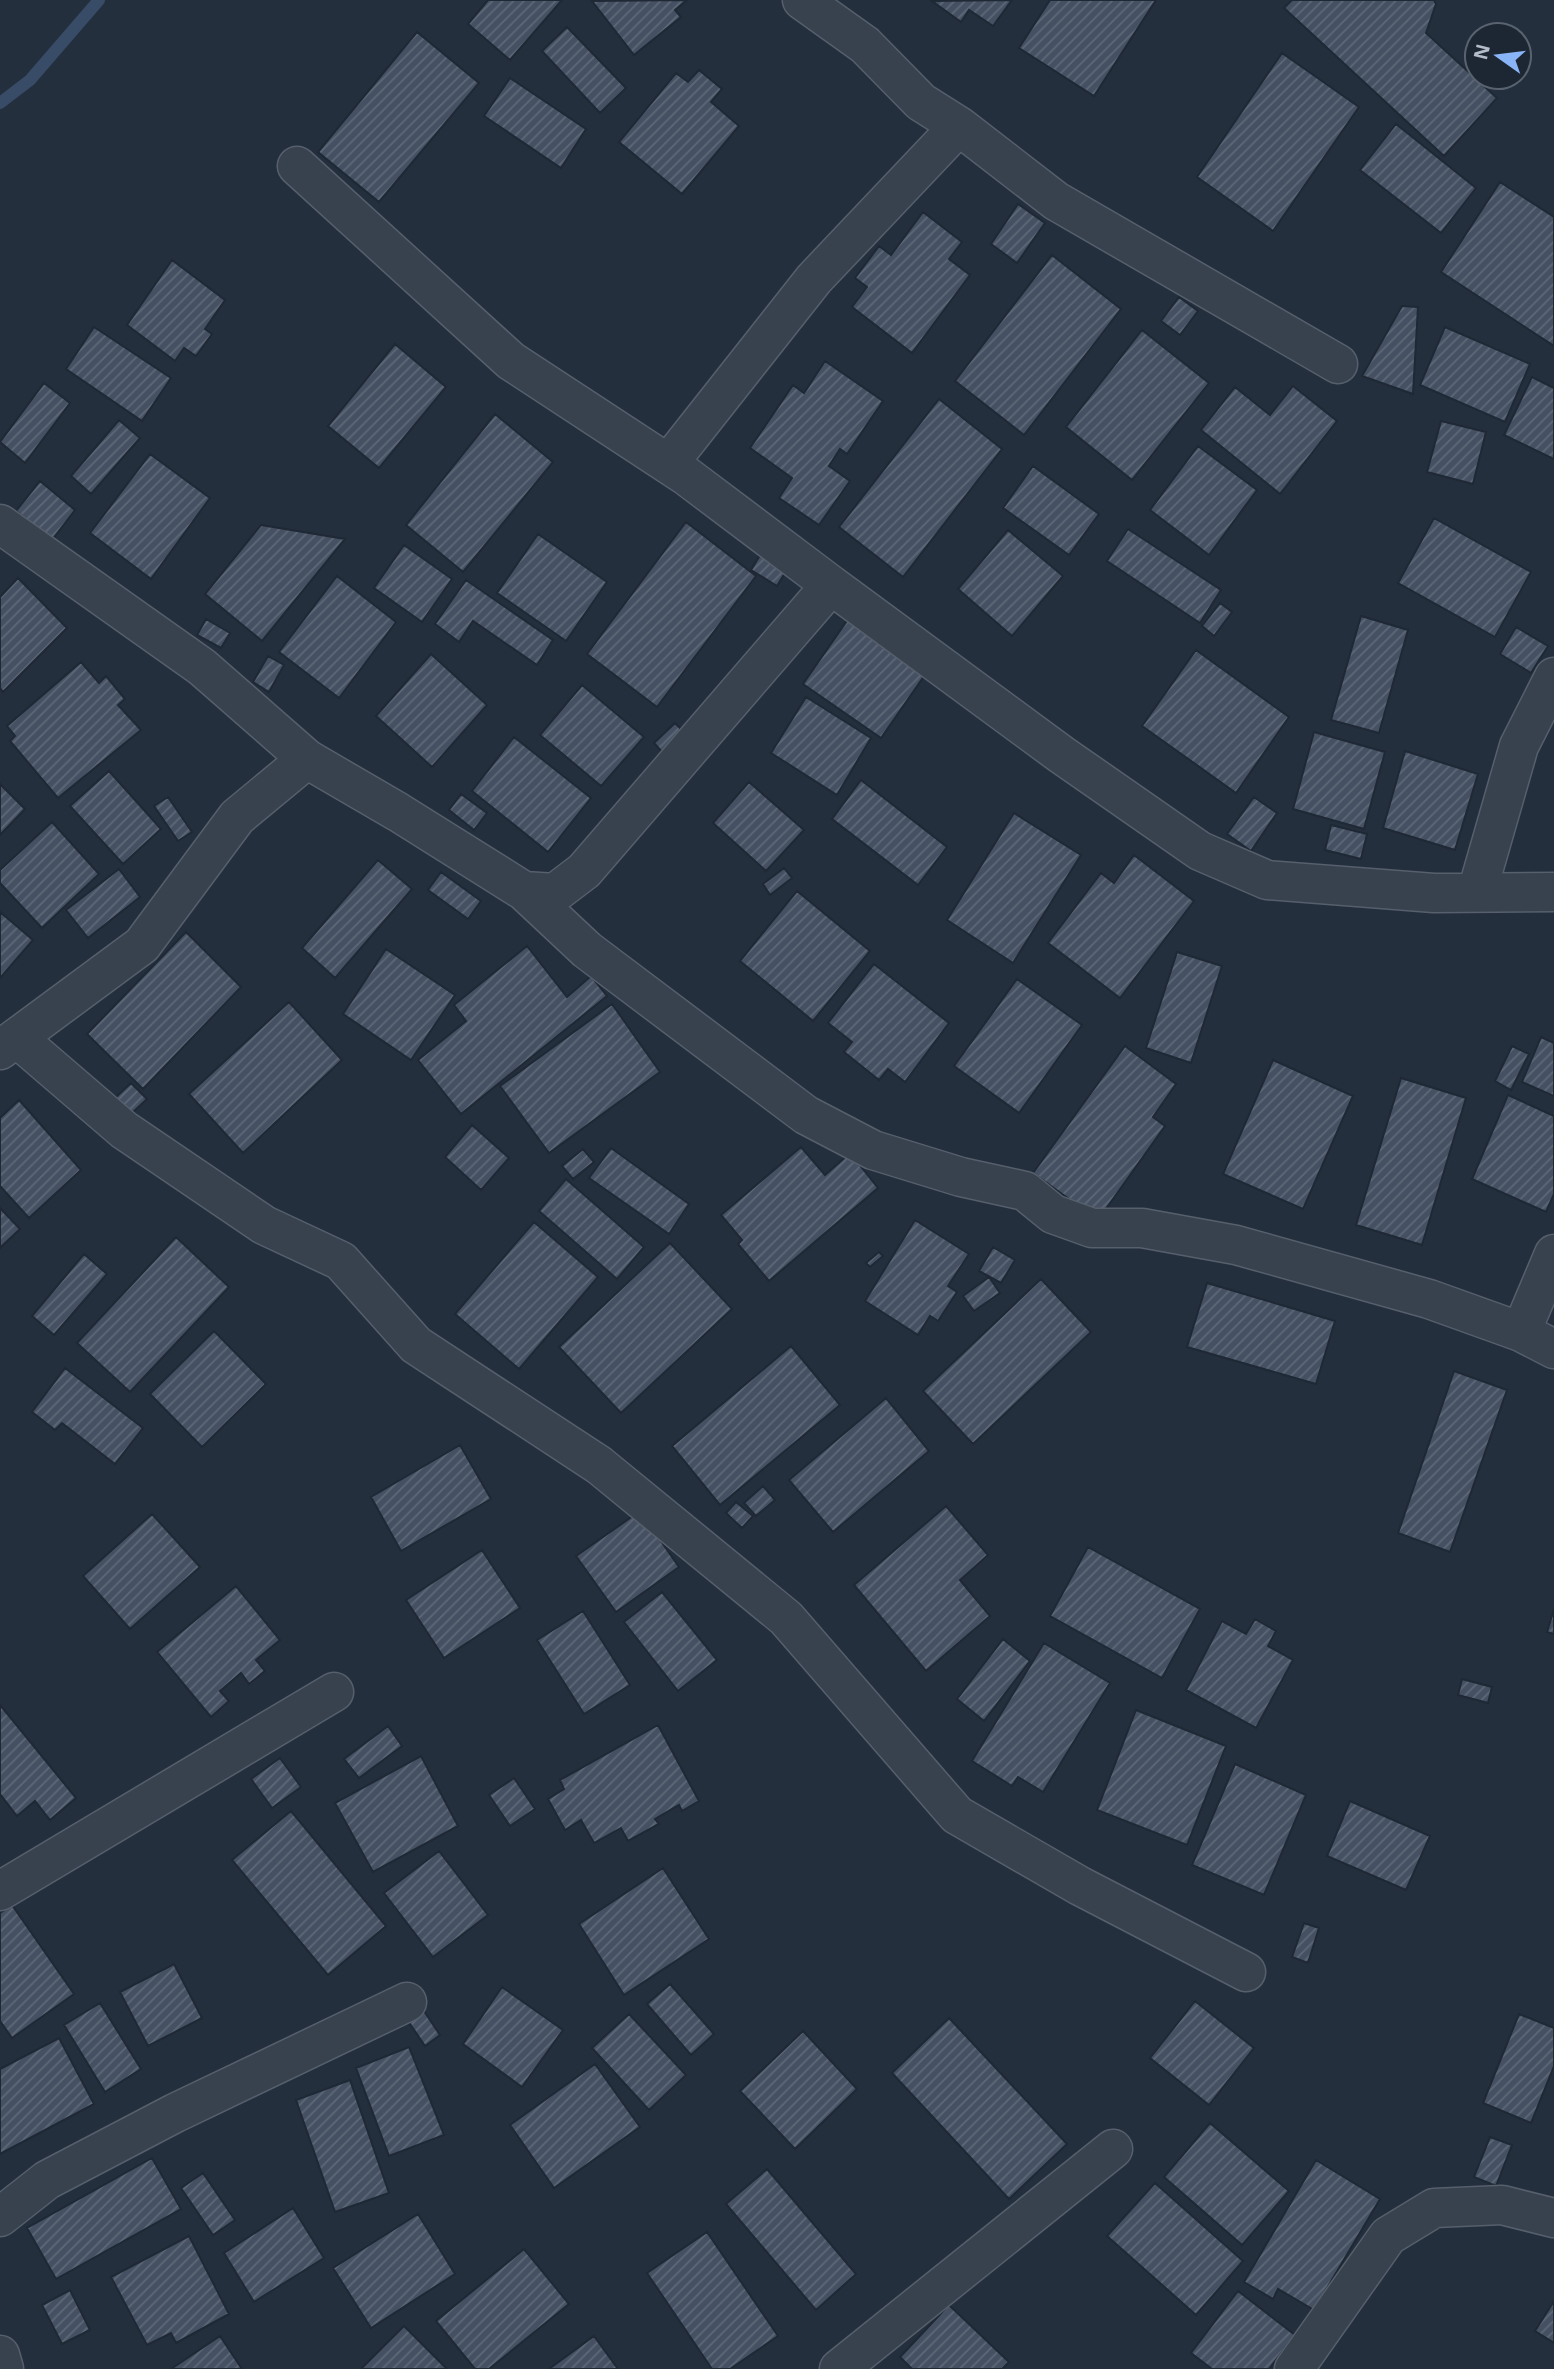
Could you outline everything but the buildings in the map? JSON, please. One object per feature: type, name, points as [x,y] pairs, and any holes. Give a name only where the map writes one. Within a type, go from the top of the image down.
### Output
[{"type":"street","points":[[802,0],[864,44],[921,102],[959,126],[1056,201],[1338,363]]},
{"type":"street","points":[[668,464],[814,279],[959,126]]},
{"type":"street","points":[[297,166],[511,361],[668,464],[1062,755],[1200,851],[1267,880],[1434,893],[1554,892]]},
{"type":"street","points":[[0,524],[202,667],[307,759],[524,891],[587,950],[806,1115],[873,1150],[961,1177],[1025,1191],[1053,1214],[1092,1228],[1142,1228],[1236,1245],[1429,1299],[1538,1340],[1554,1254]]},
{"type":"street","points":[[524,891],[555,893],[584,871],[831,585]]},
{"type":"street","points":[[1477,892],[1519,746],[1554,677]]},
{"type":"street","points":[[307,759],[237,817],[142,945],[8,1044],[135,1138],[264,1225],[341,1261],[416,1345],[599,1465],[786,1618],[957,1815],[1080,1886],[1246,1972]]},
{"type":"street","points":[[0,1891],[334,1692]]},
{"type":"street","points":[[0,2217],[59,2174],[175,2113],[407,2002]]},
{"type":"street","points":[[839,2369],[1113,2149]]},
{"type":"street","points":[[1294,2369],[1388,2236],[1434,2208],[1502,2205],[1554,2218]]},
{"type":"street","points":[[0,2355],[4,2369]]},
{"type":"waterway","points":[[0,103],[30,80],[99,0]]}]
